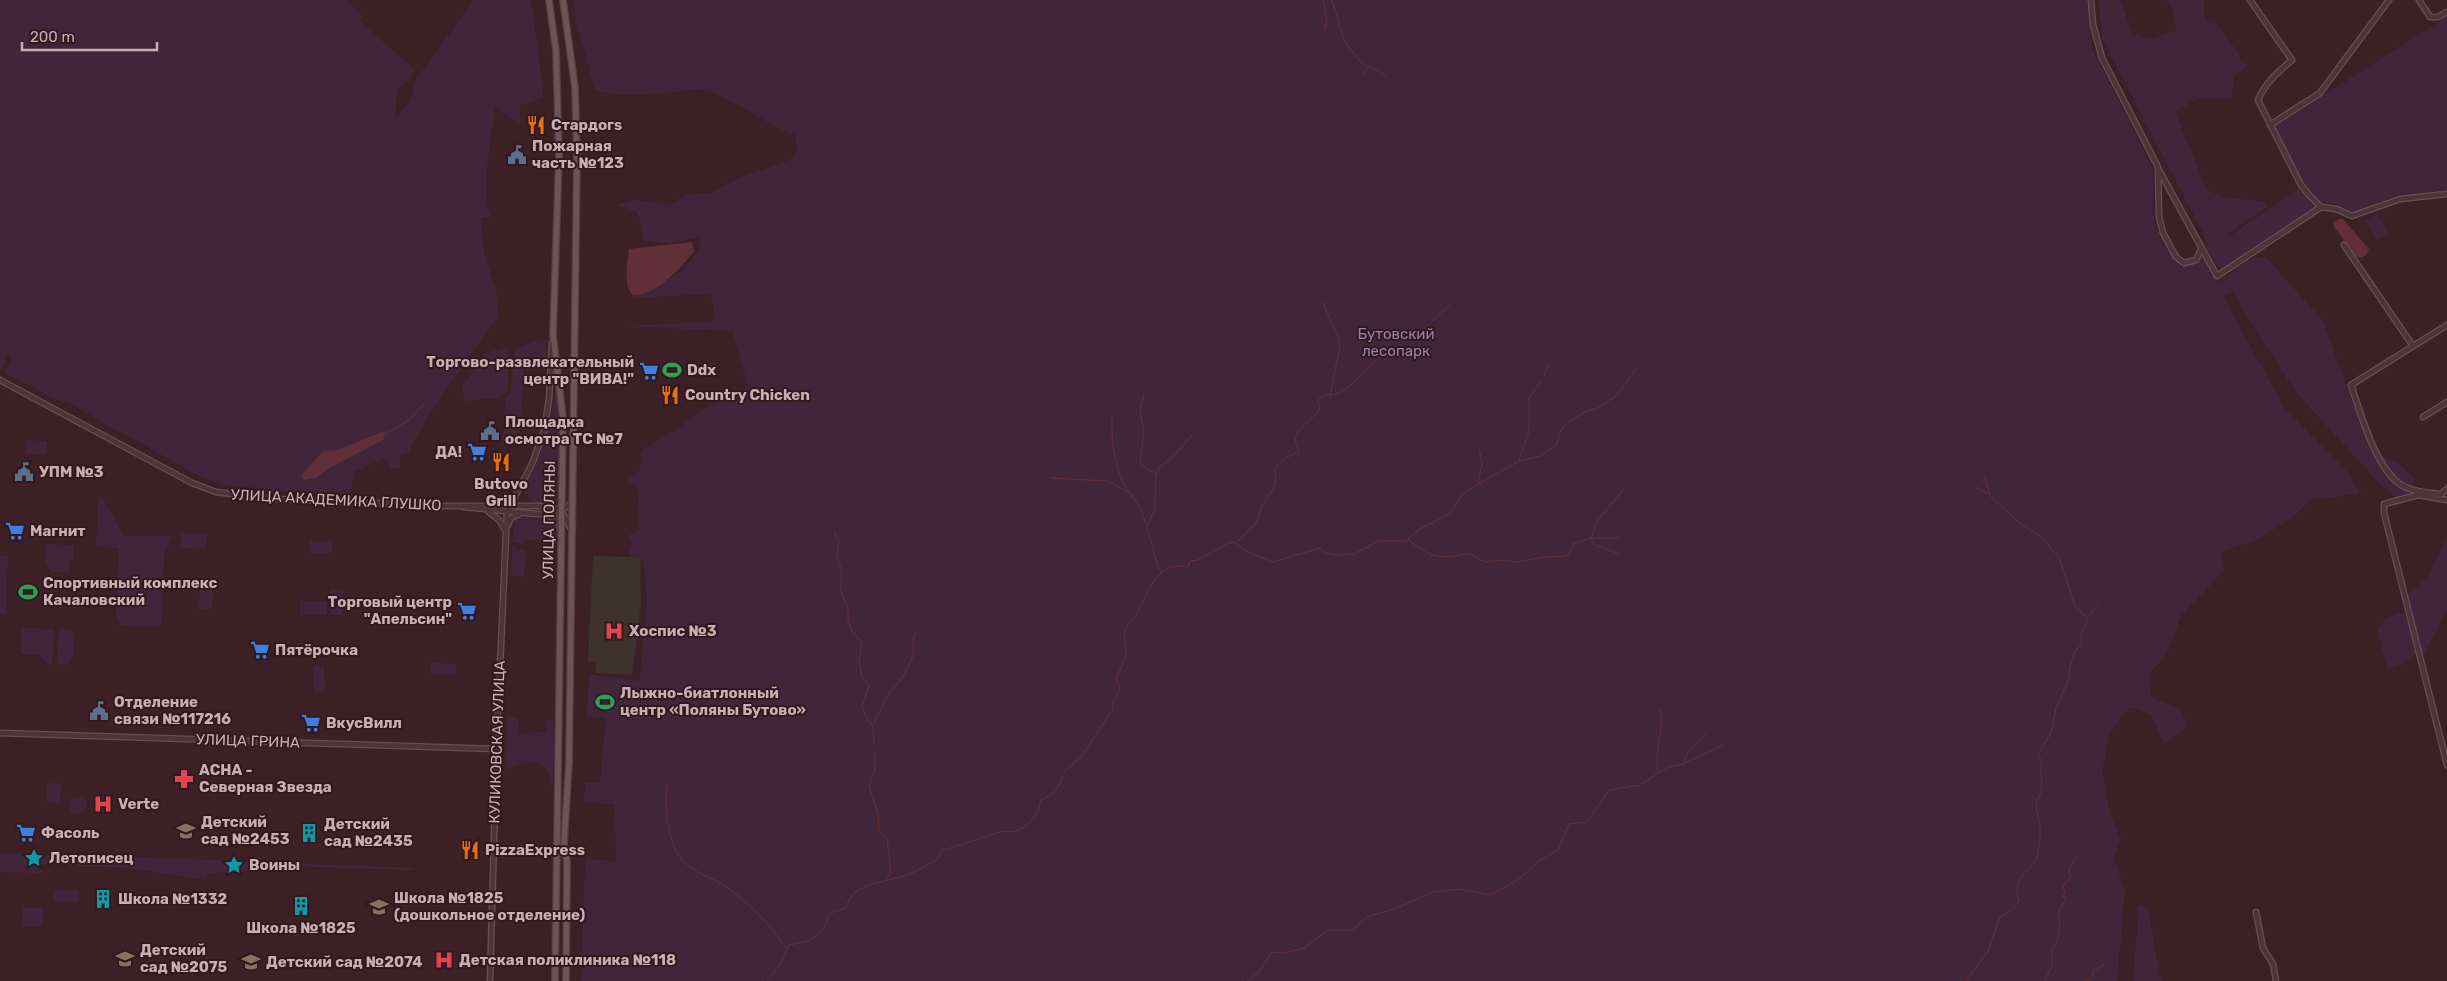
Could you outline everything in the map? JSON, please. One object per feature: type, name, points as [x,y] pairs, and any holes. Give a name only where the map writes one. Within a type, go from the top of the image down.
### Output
[{"type":"main road","name":"УЛИЦА ПОЛЯНЫ","points":[[548,0],[556,51],[559,156],[553,334],[554,358],[562,401],[562,529],[555,981]]},
{"type":"main road","name":"УЛИЦА ПОЛЯНЫ","points":[[563,0],[575,88],[577,148],[569,763],[564,844],[567,862],[566,981]]},
{"type":"street","points":[[2090,0],[2093,24],[2102,58],[2158,168],[2217,276],[2321,207]]},
{"type":"street","points":[[2250,0],[2292,56],[2292,60],[2262,90],[2258,100],[2301,185],[2321,207],[2336,209],[2352,216],[2400,199],[2447,194]]},
{"type":"street","points":[[2270,125],[2320,93],[2389,0]]},
{"type":"street","points":[[2418,0],[2430,17],[2438,17],[2447,12]]},
{"type":"street","points":[[2158,168],[2159,217],[2168,244],[2178,259],[2186,263],[2196,260],[2201,249]]},
{"type":"street","points":[[2344,245],[2413,346]]},
{"type":"street","points":[[2447,325],[2351,385],[2372,442],[2393,478],[2403,486],[2417,490],[2441,494],[2447,489]]},
{"type":"street","name":"КУЛИКОВСКАЯ УЛИЦА","points":[[490,981],[507,512],[532,464],[544,431],[549,399],[553,334]]},
{"type":"street","name":"УЛИЦА АКАДЕМИКА ГЛУШКО","points":[[0,380],[192,482],[216,492],[289,499],[455,506],[511,504],[549,506],[562,511]]},
{"type":"street","points":[[2422,417],[2447,402]]},
{"type":"street","points":[[2447,500],[2418,496],[2384,504],[2384,514],[2447,765]]},
{"type":"street","points":[[549,506],[558,504],[562,497]]},
{"type":"street","points":[[455,506],[488,511],[547,515],[562,511],[573,501]]},
{"type":"street","points":[[511,504],[521,513]]},
{"type":"street","points":[[488,511],[500,520],[506,532]]},
{"type":"street","points":[[562,511],[571,530]]},
{"type":"street","points":[[506,532],[511,518],[521,513]]},
{"type":"street","points":[[547,515],[553,518],[562,529]]},
{"type":"street","name":"УЛИЦА ГРИНА","points":[[0,733],[497,749]]},
{"type":"street","points":[[2256,912],[2263,948],[2273,964],[2276,981]]},
{"type":"shaded area","points":[[2342,218],[2369,249],[2366,255],[2361,258],[2356,256],[2334,227],[2333,222]]},
{"type":"shaded area","points":[[692,242],[694,251],[668,279],[651,291],[633,295],[627,279],[629,249]]},
{"type":"shaded area","points":[[385,431],[383,440],[331,467],[315,478],[304,480],[301,475],[324,451],[337,450]]},
{"type":"shaded area","name":"Хоспис №3","points":[[593,556],[640,557],[641,602],[632,675],[596,673],[596,662],[588,661]]},
{"type":"green space","points":[[0,0],[347,0],[362,16],[360,21],[414,69],[411,79],[397,88],[395,118],[411,101],[415,81],[474,0],[531,0],[544,98],[520,105],[520,124],[495,107],[487,179],[488,207],[491,217],[481,218],[484,253],[496,290],[498,317],[443,393],[412,444],[411,451],[400,455],[400,468],[390,468],[386,458],[353,472],[351,494],[293,492],[221,484],[196,474],[65,401],[63,403],[5,373],[12,357],[8,354],[2,370],[0,369]]},
{"type":"green space","name":"Бутовский лесопарк","points":[[573,0],[2087,0],[2092,49],[2153,169],[2153,213],[2156,227],[2166,250],[2182,264],[2191,264],[2202,256],[2218,282],[2253,257],[2266,257],[2323,321],[2371,452],[2399,464],[2415,479],[2408,494],[2396,498],[2377,481],[2295,391],[2232,292],[2222,295],[2284,407],[2346,471],[2361,493],[2311,500],[2289,520],[2256,540],[2225,550],[2220,555],[2224,570],[2181,616],[2167,654],[2149,674],[2151,697],[2181,709],[2188,726],[2164,744],[2151,714],[2130,707],[2110,732],[2103,767],[2104,785],[2111,817],[2121,839],[2114,858],[2125,892],[2117,981],[581,981],[585,859],[616,861],[615,804],[584,803],[585,783],[600,783],[606,718],[587,717],[589,674],[639,681],[644,637],[646,589],[643,561],[629,554],[633,545],[628,536],[640,530],[637,512],[639,491],[628,480],[640,471],[641,451],[678,428],[711,404],[749,388],[732,331],[625,326],[711,322],[715,317],[711,294],[632,298],[681,272],[701,247],[698,238],[668,243],[644,241],[640,219],[636,211],[618,206],[629,200],[670,205],[686,195],[709,193],[734,180],[794,158],[797,147],[795,135],[726,99],[702,90],[635,95],[595,90],[575,17]]},
{"type":"green space","points":[[2099,0],[2120,0],[2133,33],[2150,39],[2177,30],[2172,8],[2166,0],[2204,0],[2204,14],[2210,25],[2215,22],[2239,54],[2240,62],[2248,65],[2234,76],[2231,99],[2196,99],[2175,112],[2207,190],[2226,198],[2263,201],[2267,207],[2227,234],[2231,235],[2299,189],[2316,208],[2224,268],[2218,267],[2206,247],[2209,245],[2102,38]]},
{"type":"green space","points":[[2447,17],[2447,190],[2396,195],[2357,212],[2345,210],[2332,203],[2329,204],[2320,200],[2304,183],[2275,126]]},
{"type":"green space","points":[[2377,214],[2388,234],[2376,240],[2365,220]]},
{"type":"green space","points":[[546,340],[546,363],[525,362],[519,431],[513,440],[501,440],[504,430],[505,399],[511,391],[514,352],[533,341]]},
{"type":"green space","points":[[507,347],[509,359],[507,392],[499,398],[465,401],[462,387],[486,353]]},
{"type":"green space","points":[[556,380],[560,419],[559,498],[555,503],[540,504],[528,498],[523,490],[537,463],[550,424]]},
{"type":"green space","points":[[27,440],[47,441],[46,454],[26,454]]},
{"type":"green space","points":[[98,497],[102,498],[124,536],[173,536],[164,554],[162,622],[158,627],[120,626],[116,616],[119,548],[96,547]]},
{"type":"green space","points":[[522,517],[554,521],[558,530],[558,545],[554,540],[525,540],[524,544],[512,542],[515,521]]},
{"type":"green space","points":[[181,533],[207,534],[206,549],[180,548]]},
{"type":"green space","points":[[2447,535],[2447,609],[2425,652],[2421,651],[2408,595],[2428,577]]},
{"type":"green space","points":[[310,541],[332,541],[332,553],[310,553]]},
{"type":"green space","points":[[46,544],[73,545],[73,560],[69,560],[69,573],[51,572],[46,562]]},
{"type":"green space","points":[[512,547],[526,551],[524,577],[511,575]]},
{"type":"green space","points":[[0,556],[8,556],[6,614],[0,614]]},
{"type":"green space","points":[[201,579],[214,579],[212,609],[199,609]]},
{"type":"green space","points":[[330,589],[343,589],[342,615],[330,614]]},
{"type":"green space","points":[[300,601],[327,601],[327,615],[300,615]]},
{"type":"green space","points":[[2398,614],[2405,614],[2416,653],[2401,665],[2388,669],[2377,629],[2387,618]]},
{"type":"green space","points":[[21,628],[54,629],[52,664],[50,665],[39,655],[21,654]]},
{"type":"green space","points":[[62,630],[70,630],[74,643],[73,654],[68,665],[60,664],[57,661],[59,635]]},
{"type":"green space","points":[[431,663],[456,664],[456,675],[431,675]]},
{"type":"green space","points":[[324,666],[325,691],[314,692],[313,667]]},
{"type":"green space","points":[[507,713],[519,720],[519,733],[546,732],[546,720],[553,720],[553,785],[550,785],[549,776],[542,765],[528,763],[506,769]]},
{"type":"green space","points":[[49,783],[61,784],[60,804],[47,802],[47,785]]},
{"type":"green space","points":[[74,796],[82,796],[87,801],[85,812],[74,814],[69,809],[69,801]]},
{"type":"green space","points":[[0,853],[278,862],[277,870],[208,873],[207,880],[130,868],[42,864],[42,873],[0,872]]},
{"type":"green space","points":[[281,863],[414,868],[410,870],[281,866]]},
{"type":"green space","points":[[54,890],[79,891],[79,902],[54,901]]},
{"type":"green space","points":[[2139,905],[2147,906],[2161,981],[2133,981]]},
{"type":"green space","points":[[23,908],[43,908],[43,926],[23,926]]},
{"type":"waterway","points":[[1323,0],[1327,21],[1325,29]]},
{"type":"waterway","points":[[1331,0],[1347,45],[1359,60],[1381,72],[1388,79]]},
{"type":"waterway","points":[[1364,74],[1368,66]]},
{"type":"waterway","points":[[1322,301],[1338,336],[1340,346],[1330,396]]},
{"type":"waterway","points":[[1237,542],[1256,523],[1262,506],[1276,484],[1275,468],[1285,458],[1299,452],[1295,439],[1298,431],[1320,410],[1318,400],[1322,396],[1336,394],[1345,390],[1375,361],[1397,349],[1405,340],[1418,334],[1450,305]]},
{"type":"waterway","points":[[1544,376],[1549,363]]},
{"type":"waterway","points":[[1064,772],[1082,756],[1113,709],[1113,702],[1120,689],[1116,679],[1126,654],[1124,636],[1126,628],[1141,607],[1154,580],[1160,574],[1177,566],[1188,567],[1190,561],[1198,560],[1230,542],[1236,543],[1246,551],[1273,562],[1320,548],[1325,553],[1336,555],[1354,554],[1379,541],[1406,541],[1418,530],[1451,513],[1461,496],[1471,488],[1519,461],[1540,456],[1553,447],[1557,444],[1561,430],[1570,421],[1589,410],[1596,409],[1616,396],[1637,368]]},
{"type":"waterway","points":[[1519,460],[1529,431],[1529,398],[1541,381]]},
{"type":"waterway","points":[[1144,394],[1140,411],[1144,432],[1140,462],[1146,469],[1156,473],[1155,509],[1147,526]]},
{"type":"waterway","points":[[384,435],[409,420],[424,404]]},
{"type":"waterway","points":[[1112,416],[1112,434],[1118,468],[1124,484],[1141,510],[1161,573]]},
{"type":"waterway","points":[[1156,473],[1193,434]]},
{"type":"waterway","points":[[1478,483],[1482,463],[1479,449]]},
{"type":"waterway","points":[[1966,981],[1988,951],[2000,917],[2011,910],[2019,900],[2017,891],[2020,878],[2036,859],[2040,832],[2036,804],[2041,792],[2042,783],[2042,763],[2038,754],[2051,733],[2056,708],[2068,681],[2075,651],[2082,644],[2081,634],[2088,618],[2075,607],[2059,557],[2040,536],[2022,525],[1990,496],[1984,475]]},
{"type":"waterway","points":[[1051,478],[1107,481],[1130,493]]},
{"type":"waterway","points":[[1975,485],[1978,489],[1988,494]]},
{"type":"waterway","points":[[1409,540],[1430,554],[1444,557],[1469,553],[1484,562],[1501,560],[1516,562],[1544,557],[1565,556],[1569,554],[1573,544],[1591,538],[1598,520],[1623,490]]},
{"type":"waterway","points":[[834,532],[839,541],[837,556],[842,573],[840,588],[848,608],[848,619],[852,631],[862,643],[859,661],[862,676],[869,686],[862,706],[865,715],[873,727],[874,745]]},
{"type":"waterway","points":[[1591,538],[1595,545],[1619,554]]},
{"type":"waterway","points":[[1593,538],[1619,538]]},
{"type":"waterway","points":[[2088,617],[2098,604]]},
{"type":"waterway","points":[[873,725],[889,693],[903,677],[913,656],[913,639],[916,632]]},
{"type":"waterway","points":[[1658,772],[1657,755],[1661,726],[1660,709]]},
{"type":"waterway","points":[[1247,981],[1259,972],[1272,952],[1285,953],[1304,948],[1328,930],[1352,930],[1367,917],[1397,908],[1433,892],[1459,889],[1491,895],[1519,879],[1539,861],[1558,850],[1569,824],[1587,822],[1609,790],[1640,785],[1668,767],[1684,764],[1687,753],[1708,731]]},
{"type":"waterway","points":[[1684,763],[1724,745]]},
{"type":"waterway","points":[[875,752],[875,769],[869,786],[878,813],[879,832],[887,838],[891,872],[887,879]]},
{"type":"waterway","points":[[767,981],[780,964],[789,945],[806,941],[818,935],[824,928],[829,915],[844,909],[855,892],[916,871],[938,859],[941,851],[1003,831],[1018,830],[1028,824],[1035,816],[1039,810],[1041,800],[1050,796],[1055,791],[1063,776]]},
{"type":"waterway","points":[[667,783],[668,823],[673,843],[682,860],[697,872],[725,886],[743,900],[759,914],[786,948]]},
{"type":"waterway","points":[[2045,981],[2052,965],[2052,950],[2057,942],[2060,924],[2058,913],[2066,898],[2062,896],[2065,892],[2063,886],[2071,877],[2069,869],[2077,855]]},
{"type":"waterway","points":[[2084,981],[2091,979],[2094,971],[2105,964]]},
{"type":"place","name":"Стардогs","points":[[536,125]]},
{"type":"place","name":"Пожарная часть №123","points":[[517,155]]},
{"type":"place","name":"Ddx","points":[[672,370]]},
{"type":"place","name":"Торгово-развлекательный центр \"ВИВА!\"","points":[[649,371]]},
{"type":"place","name":"Country Chicken","points":[[670,395]]},
{"type":"place","name":"Площадка осмотра ТС №7","points":[[490,431]]},
{"type":"place","name":"ДА!","points":[[477,452]]},
{"type":"place","name":"Butovo Grill","points":[[501,462]]},
{"type":"place","name":"УПМ №3","points":[[24,472]]},
{"type":"place","name":"Магнит","points":[[15,531]]},
{"type":"place","name":"Спортивный комплекс Качаловский","points":[[28,592]]},
{"type":"place","name":"Торговый центр \"Апельсин\"","points":[[467,611]]},
{"type":"place","name":"Хоспис №3","points":[[614,631]]},
{"type":"place","name":"Пятёрочка","points":[[260,650]]},
{"type":"place","name":"Лыжно-биатлонный центр «Поляны Бутово»","points":[[605,702]]},
{"type":"place","name":"Отделение связи №117216","points":[[99,711]]},
{"type":"place","name":"ВкусВилл","points":[[311,723]]},
{"type":"place","name":"АСНА - Северная Звезда","points":[[184,779]]},
{"type":"place","name":"Verte","points":[[103,804]]},
{"type":"place","name":"Детский сад №2453","points":[[186,831]]},
{"type":"place","name":"Фасоль","points":[[26,833]]},
{"type":"place","name":"Детский сад №2435","points":[[309,833]]},
{"type":"place","name":"PizzaExpress","points":[[470,850]]},
{"type":"place","name":"Летописец","points":[[34,858]]},
{"type":"place","name":"Воины","points":[[234,865]]},
{"type":"place","name":"Школа №1332","points":[[103,899]]},
{"type":"place","name":"Школа №1825","points":[[301,906]]},
{"type":"place","name":"Школа №1825 (дошкольное отделение)","points":[[379,907]]},
{"type":"place","name":"Детский сад №2075","points":[[125,959]]},
{"type":"place","name":"Детская поликлиника №118","points":[[444,960]]},
{"type":"place","name":"Детский сад №2074","points":[[251,962]]}]
